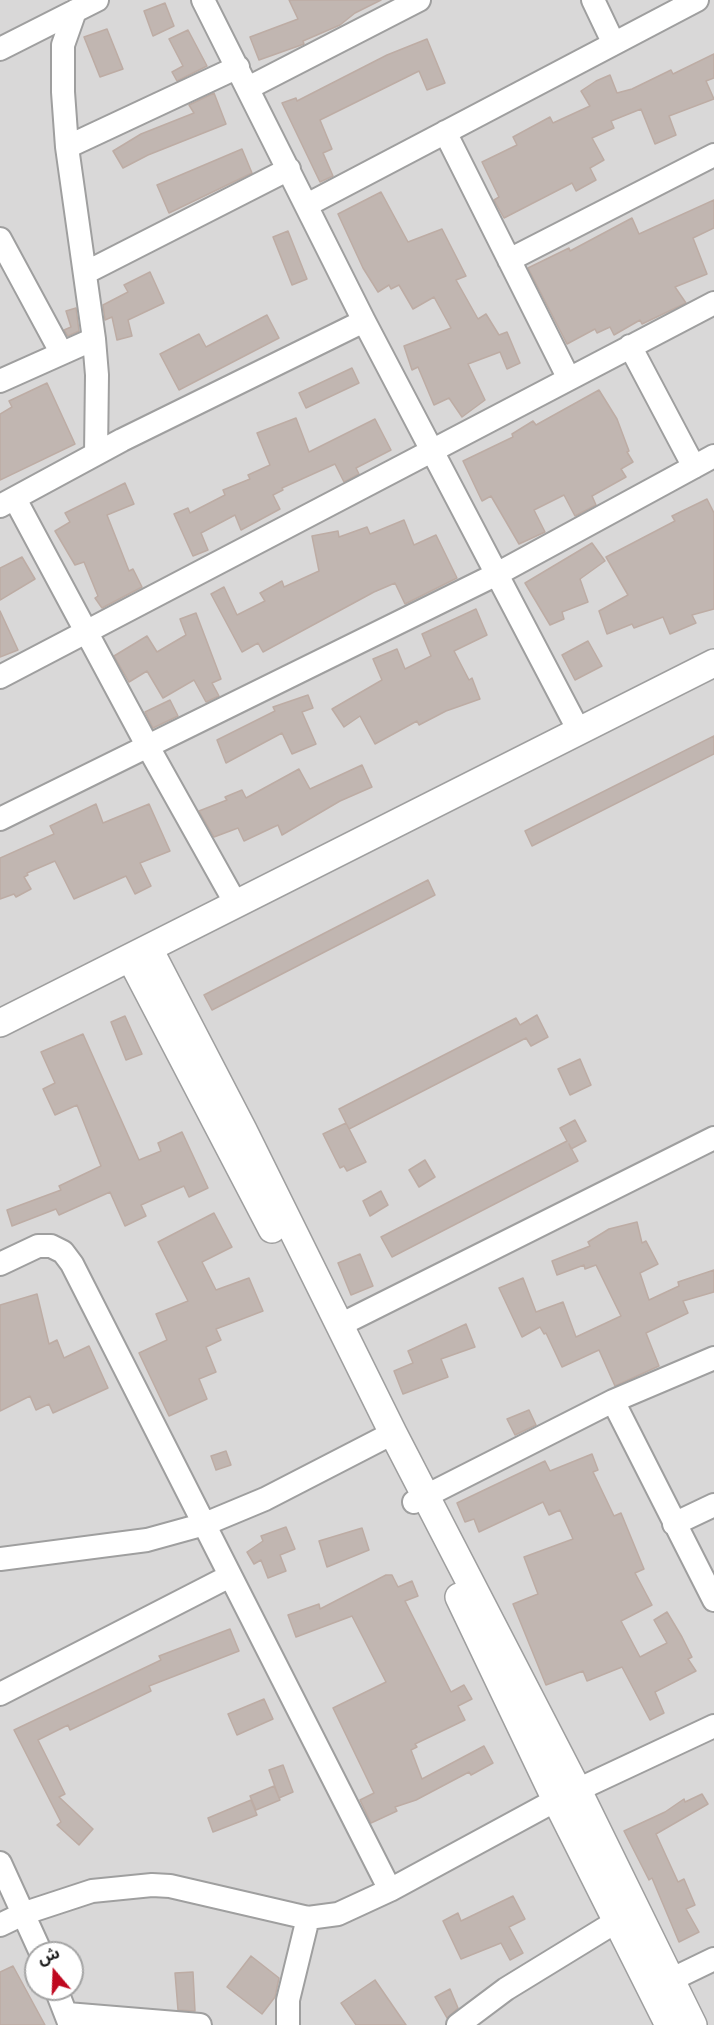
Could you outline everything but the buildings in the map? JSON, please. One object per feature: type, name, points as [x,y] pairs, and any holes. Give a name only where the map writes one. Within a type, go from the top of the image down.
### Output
[{"type":"street","points":[[0,49],[97,0]]},
{"type":"street","points":[[202,0],[364,321],[579,731]]},
{"type":"street","points":[[248,88],[419,0]]},
{"type":"street","points":[[593,0],[613,42]]},
{"type":"street","points":[[307,205],[613,42],[697,0]]},
{"type":"street","points":[[75,11],[63,45],[67,147],[94,339],[98,406],[96,454]]},
{"type":"street","points":[[67,147],[238,68]]},
{"type":"street","points":[[445,132],[568,377]]},
{"type":"street","points":[[509,260],[714,155]]},
{"type":"street","points":[[85,273],[289,170]]},
{"type":"street","points":[[0,239],[61,352]]},
{"type":"street","points":[[0,677],[433,451],[568,377],[714,303]]},
{"type":"street","points":[[236,904],[86,633],[7,502],[96,454],[364,321]]},
{"type":"street","points":[[0,381],[94,339]]},
{"type":"street","points":[[630,346],[694,467]]},
{"type":"street","points":[[0,819],[497,574],[714,456]]},
{"type":"street","points":[[0,1023],[714,663]]},
{"type":"street","points":[[140,954],[340,1325],[387,1437]]},
{"type":"street","points":[[140,954],[420,1498],[661,1985],[669,2025]]},
{"type":"street","points":[[340,1325],[714,1138]]},
{"type":"street","points":[[0,1264],[38,1246],[51,1246],[67,1258],[205,1524],[390,1890]]},
{"type":"street","points":[[420,1498],[613,1401],[714,1358]]},
{"type":"street","points":[[613,1401],[714,1600]]},
{"type":"street","points":[[0,1559],[147,1540],[205,1524],[266,1499],[387,1437]]},
{"type":"street","points":[[674,1524],[714,1505]]},
{"type":"street","points":[[0,1694],[230,1576]]},
{"type":"street","points":[[0,1925],[25,1913],[92,1891],[152,1885],[308,1918],[338,1914],[390,1890],[567,1795],[714,1726]]},
{"type":"street","points":[[567,1795],[617,1921],[661,1985],[693,2025]]},
{"type":"street","points":[[0,1863],[36,1941]]},
{"type":"street","points":[[288,2025],[288,2000],[308,1918]]},
{"type":"street","points":[[459,2025],[506,1989],[617,1921]]},
{"type":"street","points":[[661,1985],[714,1959]]},
{"type":"street","points":[[61,2001],[68,2020],[200,2025]]},
{"type":"shaded area","points":[[0,0],[714,0],[714,2025],[0,2025]]}]
